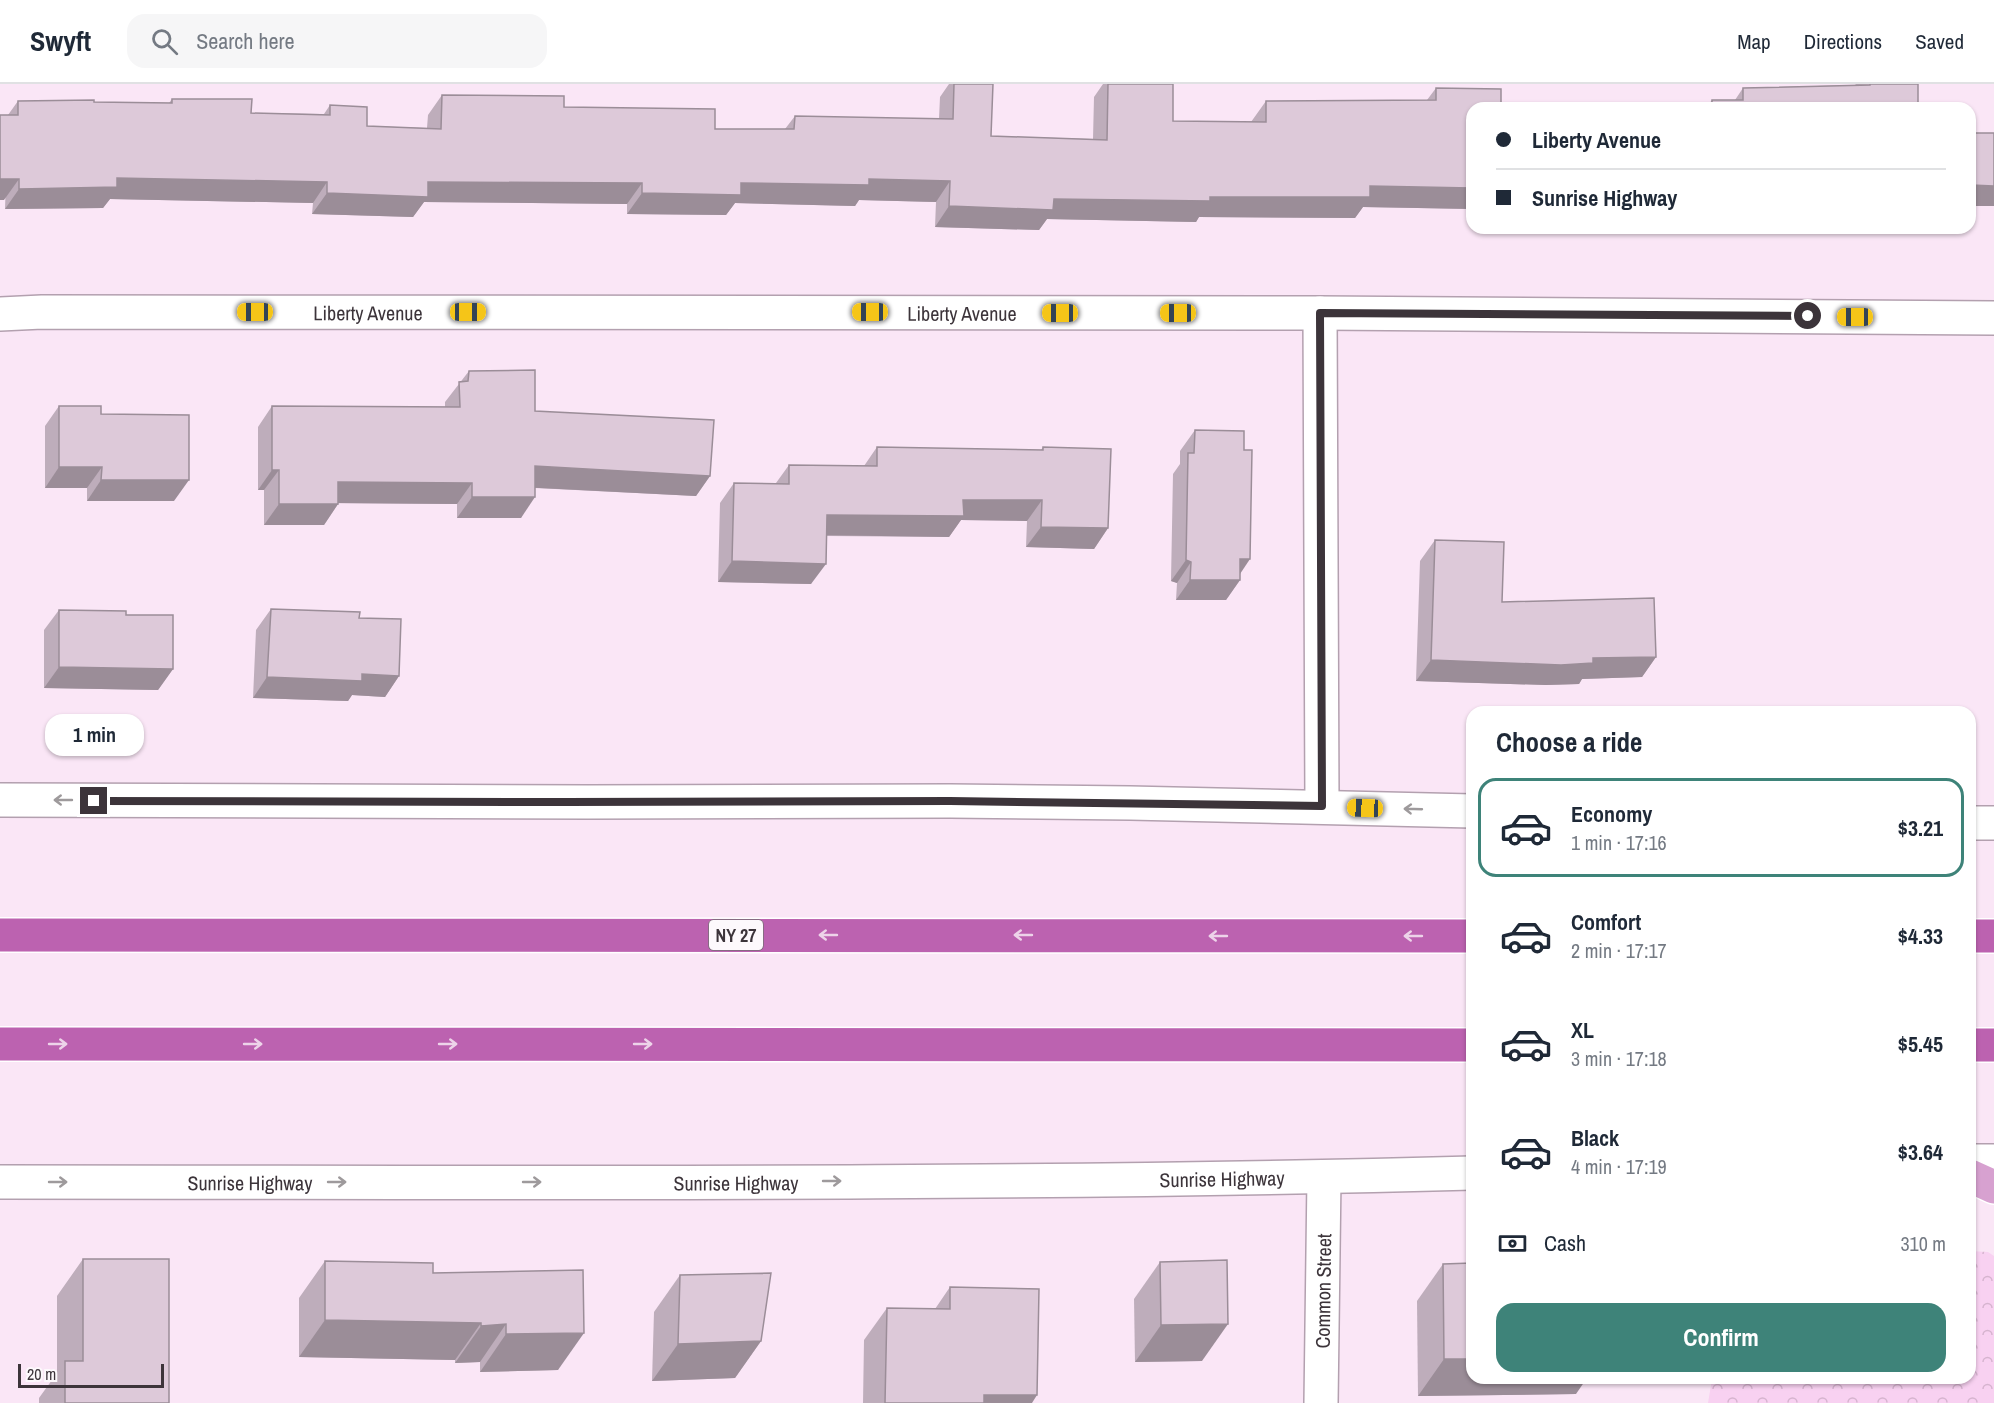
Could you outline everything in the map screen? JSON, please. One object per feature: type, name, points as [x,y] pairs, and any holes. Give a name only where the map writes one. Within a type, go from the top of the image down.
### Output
[{"type":"highway","name":"NY 27","points":[[0,935],[1466,936]]},
{"type":"highway","points":[[1976,936],[1994,936]]},
{"type":"highway","points":[[0,1044],[1466,1045]]},
{"type":"highway","points":[[1976,1045],[1994,1045]]},
{"type":"main road","name":"Liberty Avenue","points":[[0,314],[42,312],[1320,313],[1994,318]]},
{"type":"main road","points":[[1320,313],[1322,806]]},
{"type":"main road","points":[[0,800],[950,801],[1322,806],[1466,811]]},
{"type":"main road","points":[[1976,823],[1994,823]]},
{"type":"main road","points":[[1976,1161],[1994,1161]]},
{"type":"main road","name":"Sunrise Highway","points":[[0,1182],[802,1182],[1324,1177],[1466,1173]]},
{"type":"main road","name":"Common Street","points":[[1321,1403],[1324,1177]]},
{"type":"main road","points":[[1976,1179],[1994,1187]]},
{"type":"green space","points":[[1976,1251],[1988,1252],[1994,1256],[1994,1403],[1708,1403],[1711,1384],[1976,1384]]},
{"type":"building","points":[[954,84],[993,84],[991,136],[1107,140],[1108,84],[1173,84],[1173,121],[1266,122],[1266,101],[1436,100],[1436,88],[1501,89],[1501,102],[1466,102],[1466,188],[1370,186],[1370,197],[1210,197],[1210,201],[1054,199],[1053,210],[949,206],[950,181],[869,179],[869,185],[741,183],[741,195],[642,193],[642,183],[428,182],[428,197],[327,193],[327,182],[117,178],[117,187],[19,189],[19,179],[0,179],[0,115],[18,115],[18,101],[94,100],[94,102],[172,103],[172,99],[252,99],[251,113],[330,115],[330,105],[367,107],[367,126],[441,129],[442,95],[564,96],[564,107],[715,109],[715,129],[794,129],[795,116],[953,119]]},
{"type":"building","points":[[1918,84],[1918,102],[1712,102],[1712,100],[1743,100],[1743,88]]},
{"type":"building","points":[[1976,133],[1994,133],[1994,186],[1976,185]]},
{"type":"building","points":[[535,370],[535,411],[714,420],[710,476],[535,466],[535,497],[472,497],[472,483],[338,482],[338,504],[279,504],[279,470],[272,470],[272,406],[460,407],[459,382],[468,381],[469,371]]},
{"type":"building","points":[[59,406],[101,406],[101,414],[189,415],[189,480],[101,480],[102,467],[59,467]]},
{"type":"building","points":[[1195,430],[1244,431],[1244,450],[1252,450],[1250,559],[1240,559],[1240,580],[1190,580],[1191,562],[1186,560],[1188,453],[1194,453]]},
{"type":"building","points":[[877,447],[1111,449],[1108,528],[1041,527],[1042,500],[963,500],[964,516],[827,515],[826,564],[732,561],[734,483],[789,484],[789,465],[877,466]]},
{"type":"building","points":[[1435,540],[1504,542],[1502,602],[1654,598],[1656,657],[1593,658],[1593,663],[1561,665],[1431,660]]},
{"type":"building","points":[[271,609],[360,612],[359,618],[401,619],[399,676],[362,674],[362,681],[267,677]]},
{"type":"building","points":[[59,610],[126,611],[126,615],[173,615],[173,669],[59,667]]},
{"type":"building","points":[[83,1259],[169,1259],[169,1403],[65,1403],[65,1361],[83,1361]]},
{"type":"building","points":[[1227,1260],[1228,1324],[1161,1325],[1160,1262]]},
{"type":"building","points":[[325,1261],[433,1263],[433,1273],[583,1270],[584,1333],[506,1334],[506,1324],[481,1326],[481,1323],[325,1320]]},
{"type":"building","points":[[1466,1263],[1466,1359],[1444,1359],[1443,1264]]},
{"type":"building","points":[[771,1273],[761,1341],[678,1344],[680,1275]]},
{"type":"building","points":[[950,1287],[1039,1289],[1037,1395],[984,1395],[984,1403],[885,1403],[887,1308],[950,1309]]},
{"type":"route","points":[[94,801],[950,801],[1322,806],[1320,313],[1808,316]]}]
